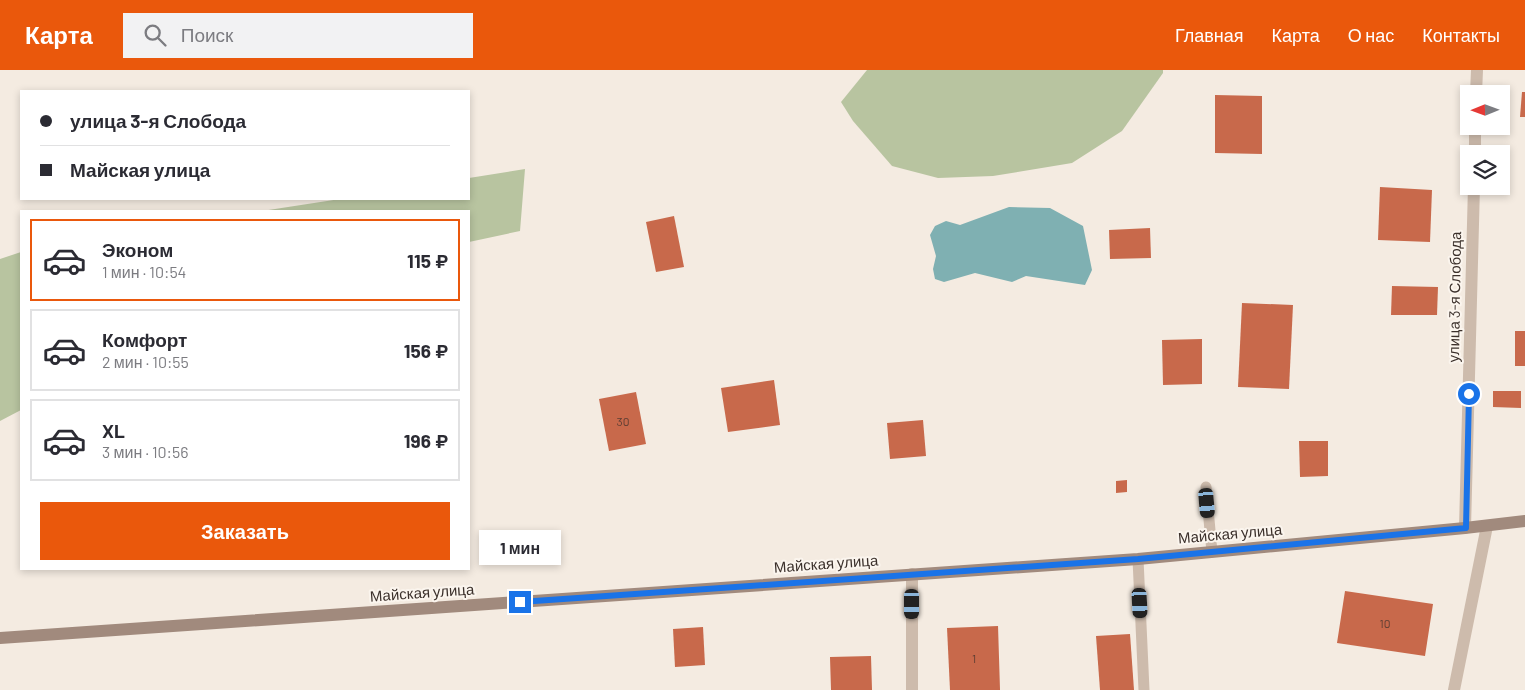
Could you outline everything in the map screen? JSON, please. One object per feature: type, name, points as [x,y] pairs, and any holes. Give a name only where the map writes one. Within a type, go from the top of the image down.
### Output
[{"type":"street","points":[[1476,85],[1477,70]]},
{"type":"street","name":"улица 3-я Слобода","points":[[1466,528],[1474,195]]},
{"type":"street","name":"Майская улица","points":[[0,638],[1138,559],[1525,521]]},
{"type":"street","points":[[1454,690],[1487,526]]},
{"type":"street","points":[[912,574],[912,690]]},
{"type":"lane","points":[[1206,487],[1212,552]]},
{"type":"lane","points":[[1138,559],[1144,690]]},
{"type":"green space","points":[[867,70],[1163,70],[1163,73],[1122,131],[1072,163],[993,176],[938,178],[892,166],[853,121],[841,102]]},
{"type":"green space","points":[[525,169],[520,231],[470,242],[470,210],[268,210],[334,200],[470,200],[470,178]]},
{"type":"green space","points":[[20,252],[20,411],[0,421],[0,259]]},
{"type":"water","points":[[1009,207],[1050,208],[1083,226],[1092,270],[1085,285],[1026,276],[1012,282],[975,273],[944,282],[935,279],[933,269],[936,256],[930,235],[935,226],[946,221],[960,225]]},
{"type":"building","points":[[1522,92],[1525,92],[1525,117],[1520,117]]},
{"type":"building","points":[[1215,95],[1262,96],[1262,154],[1215,153]]},
{"type":"building","points":[[1380,187],[1432,190],[1430,242],[1378,240]]},
{"type":"building","points":[[674,216],[684,267],[656,272],[646,222]]},
{"type":"building","points":[[1150,228],[1151,258],[1110,259],[1109,230]]},
{"type":"building","points":[[1392,286],[1438,287],[1437,315],[1391,315]]},
{"type":"building","points":[[1242,303],[1293,305],[1289,389],[1238,387]]},
{"type":"building","points":[[1515,331],[1525,331],[1525,366],[1515,366]]},
{"type":"building","points":[[1202,339],[1202,384],[1163,385],[1162,340]]},
{"type":"building","points":[[774,380],[780,425],[728,432],[721,388]]},
{"type":"building","points":[[1493,391],[1521,391],[1521,408],[1493,407]]},
{"type":"building","points":[[636,392],[646,444],[609,451],[599,399]]},
{"type":"building","points":[[923,420],[926,456],[890,459],[887,423]]},
{"type":"building","points":[[1299,441],[1328,441],[1328,476],[1300,477]]},
{"type":"building","points":[[1127,480],[1127,492],[1116,493],[1116,481]]},
{"type":"building","points":[[1345,591],[1433,604],[1425,656],[1337,643]]},
{"type":"building","points":[[998,626],[1000,690],[950,690],[947,628]]},
{"type":"building","points":[[703,627],[705,665],[675,667],[673,629]]},
{"type":"building","points":[[1130,634],[1134,690],[1100,690],[1096,636]]},
{"type":"building","points":[[871,656],[872,690],[831,690],[830,657]]},
{"type":"route","points":[[520,602],[1138,559],[1466,528],[1469,394]]}]
